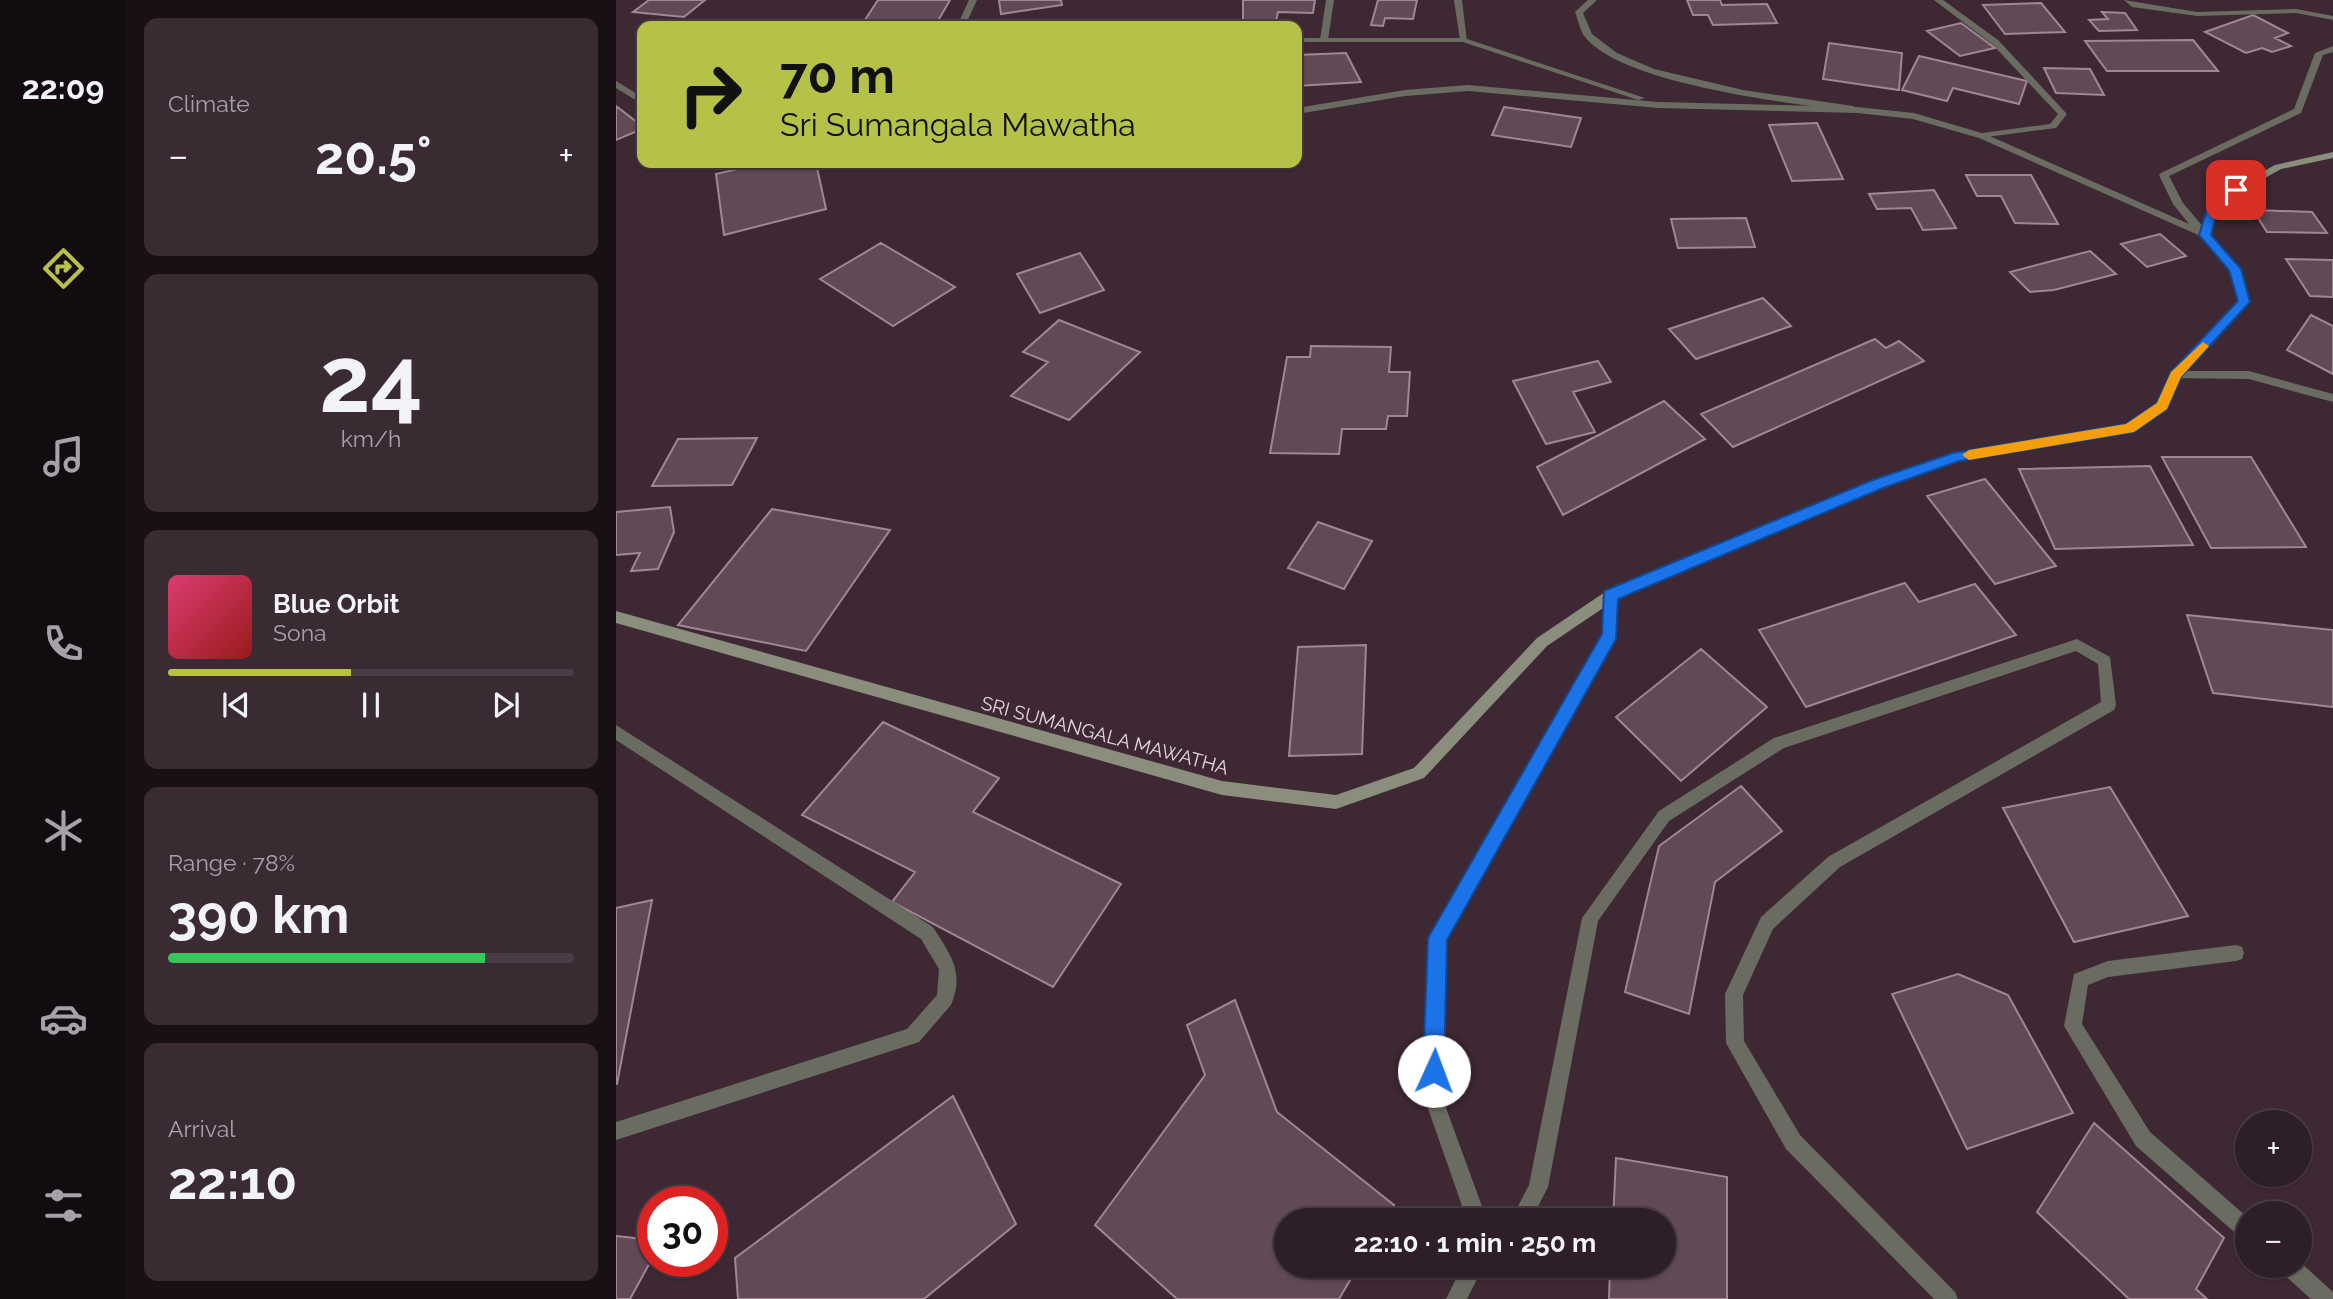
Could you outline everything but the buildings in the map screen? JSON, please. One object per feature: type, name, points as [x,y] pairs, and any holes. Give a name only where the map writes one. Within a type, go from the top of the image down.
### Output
[{"type":"street","points":[[963,21],[973,0]]},
{"type":"street","points":[[1324,40],[1330,0]]},
{"type":"street","points":[[1458,0],[1464,40]]},
{"type":"street","points":[[1593,0],[1579,12],[1579,22],[1592,41],[1623,60],[1688,82],[1857,110],[1914,116],[1982,136],[2205,235]]},
{"type":"street","points":[[1938,0],[1995,42],[2063,114],[2053,127],[1982,136]]},
{"type":"street","points":[[2128,0],[2132,5],[2197,14],[2297,12],[2333,18]]},
{"type":"street","points":[[1302,40],[1464,40],[1658,104]]},
{"type":"street","points":[[2175,375],[2244,302],[2235,269],[2178,204],[2164,175],[2298,111],[2319,53],[2333,49]]},
{"type":"street","points":[[616,84],[637,98]]},
{"type":"street","points":[[1302,110],[1405,93],[1468,88],[1658,104],[1857,110]]},
{"type":"street","points":[[2205,235],[2214,202],[2278,167],[2333,155]]},
{"type":"street","points":[[2175,375],[2249,375],[2333,398]]},
{"type":"street","name":"SRI SUMANGALA MAWATHA","points":[[616,617],[1222,788],[1336,802],[1419,773],[1542,642],[1610,596],[1878,484],[1958,456],[2129,429],[2163,406],[2175,375]]},
{"type":"street","points":[[1473,1208],[1433,1097],[1437,938],[1610,634],[1610,596]]},
{"type":"street","points":[[1527,1208],[1538,1187],[1590,918],[1664,816],[1779,743],[2077,645],[2105,661],[2109,705],[1834,862],[1767,923],[1734,994],[1735,1043],[1793,1142],[1948,1299]]},
{"type":"street","points":[[616,732],[927,933],[948,967],[945,999],[913,1036],[616,1131]]},
{"type":"street","points":[[2235,1220],[2143,1139],[2073,1026],[2080,980],[2108,969],[2236,953]]},
{"type":"street","points":[[1457,1299],[1468,1278]]},
{"type":"street","points":[[2303,1278],[2326,1299]]},
{"type":"slow traffic","points":[[1969,455],[2129,429],[2163,406],[2175,375],[2203,346]]},
{"type":"route","points":[[1434,1071],[1437,938],[1610,634],[1610,596],[1878,484],[1958,456],[2129,429],[2163,406],[2175,375],[2244,302],[2235,269],[2205,235],[2214,202],[2236,190]]}]
